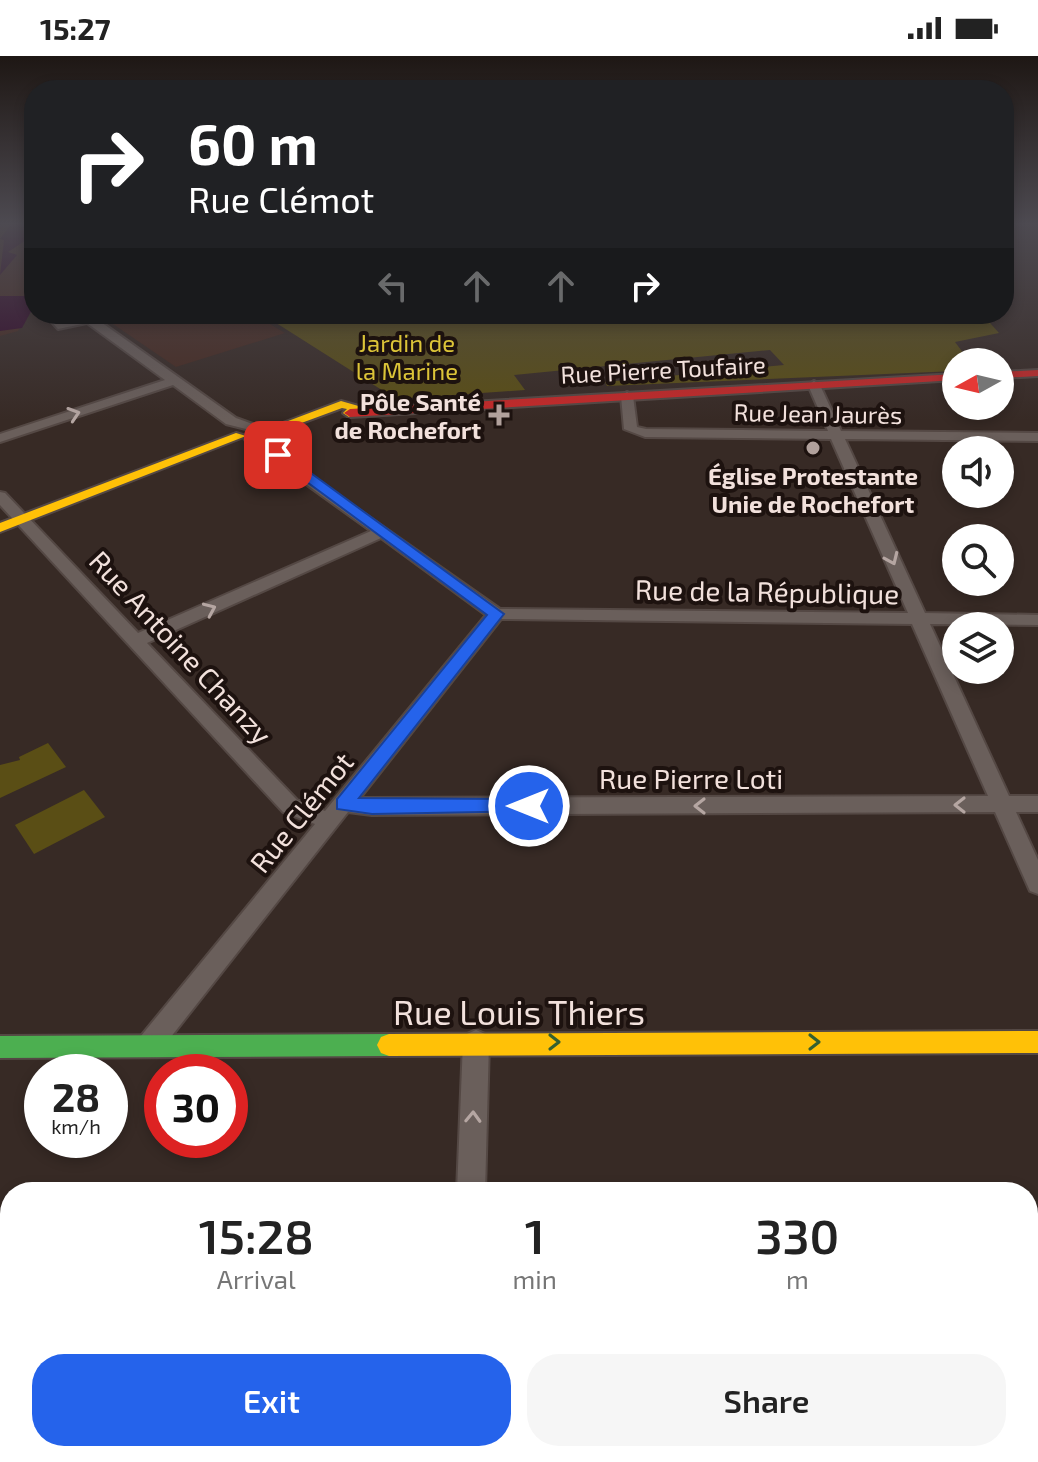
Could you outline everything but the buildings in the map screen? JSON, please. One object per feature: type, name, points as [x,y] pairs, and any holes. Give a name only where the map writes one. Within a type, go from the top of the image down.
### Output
[{"type":"main road","points":[[1014,374],[1038,373]]},
{"type":"main road","name":"Rue Pierre Toufaire","points":[[0,528],[261,435],[347,409],[942,378]]},
{"type":"main road","name":"Rue Louis Thiers","points":[[0,1047],[476,1042],[1038,1042]]},
{"type":"street","points":[[96,324],[261,435],[382,532],[496,614]]},
{"type":"street","points":[[0,438],[177,380]]},
{"type":"street","points":[[814,385],[1038,885]]},
{"type":"street","name":"Rue Jean Jaurès","points":[[627,396],[631,429],[636,432],[1038,437]]},
{"type":"street","name":"Rue Antoine Chanzy","points":[[0,496],[138,640],[290,806],[337,812]]},
{"type":"street","points":[[138,640],[382,532]]},
{"type":"street","name":"Rue de la République","points":[[496,614],[1038,620]]},
{"type":"street","name":"Rue Clémot","points":[[150,1044],[496,614]]},
{"type":"street","name":"Rue Pierre Loti","points":[[337,812],[372,807],[1038,804]]},
{"type":"street","points":[[471,1182],[476,1042]]},
{"type":"shaded area","points":[[0,289],[24,289],[24,320],[18,331],[0,336]]},
{"type":"shaded area","points":[[0,296],[24,296],[22,328],[0,331]]},
{"type":"shaded area","points":[[113,324],[270,324],[285,333],[176,367]]},
{"type":"green space","name":"Jardin de la Marine","points":[[278,324],[991,324],[999,333],[955,342],[960,348],[942,348],[942,372],[607,386],[605,382],[784,365],[770,350],[514,375],[525,390],[396,399]]},
{"type":"green space","points":[[48,743],[66,767],[0,798],[0,765],[20,760],[19,757]]},
{"type":"green space","points":[[84,790],[105,817],[34,854],[15,825]]},
{"type":"traffic: fast","points":[[0,1047],[389,1045]]},
{"type":"traffic: slow","points":[[273,429],[341,404],[356,407],[349,413]]},
{"type":"traffic: slow","points":[[0,528],[240,436]]},
{"type":"traffic: slow","points":[[389,1045],[1038,1042]]},
{"type":"traffic: jam","points":[[1014,374],[1038,373]]},
{"type":"traffic: jam","points":[[350,413],[942,378]]},
{"type":"place","name":"Pôle Santé de Rochefort","points":[[499,415]]},
{"type":"place","name":"Église Protestante Unie de Rochefort","points":[[813,448]]},
{"type":"route","points":[[278,455],[496,614],[344,804],[372,807],[529,806]]}]
